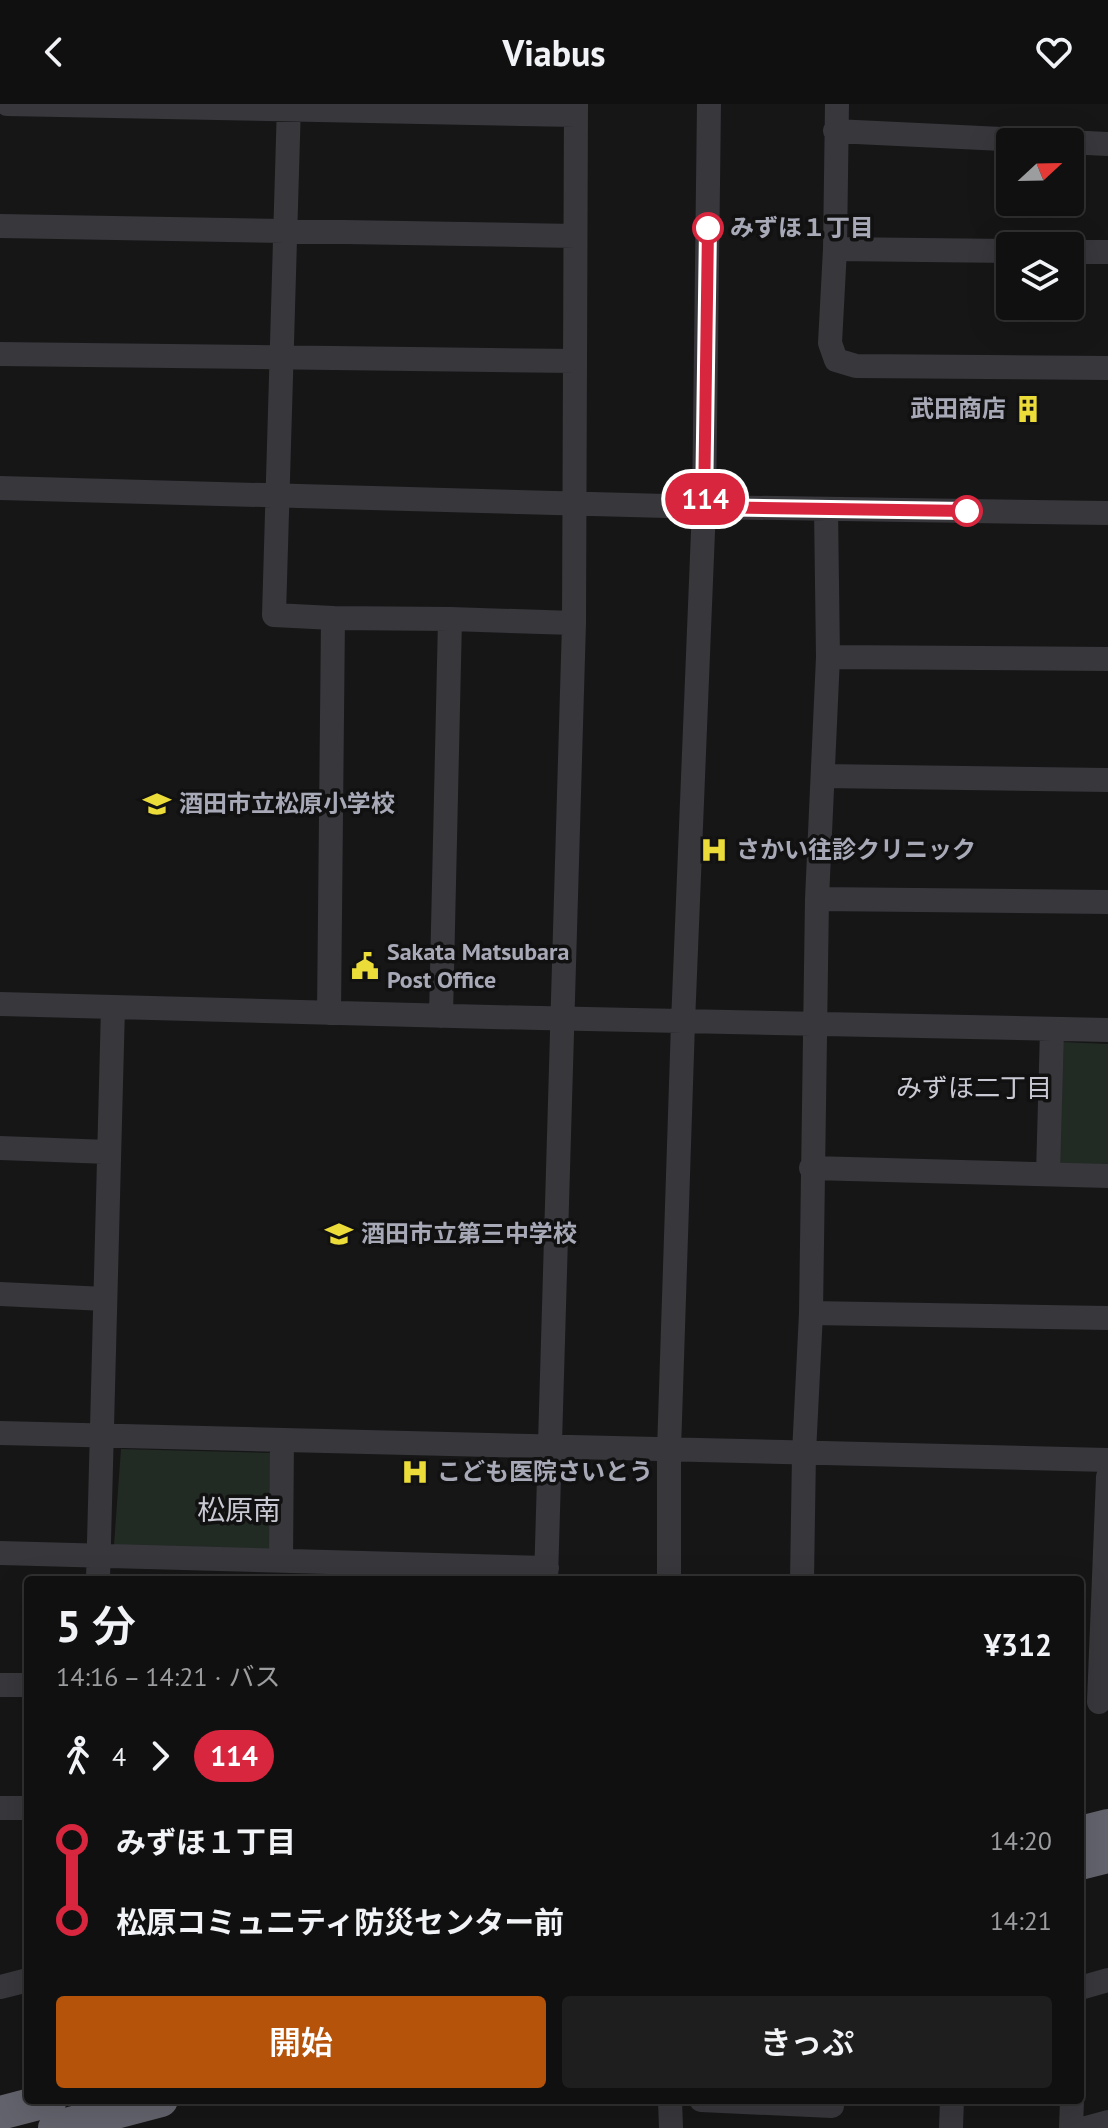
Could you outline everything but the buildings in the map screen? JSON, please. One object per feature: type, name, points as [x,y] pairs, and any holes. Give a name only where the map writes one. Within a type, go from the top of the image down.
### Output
[{"type":"highway","points":[[1084,1832],[1108,1826]]},
{"type":"highway","points":[[1084,1862],[1108,1856]]},
{"type":"highway","points":[[0,2113],[35,2104]]},
{"type":"highway","points":[[55,2128],[146,2104]]},
{"type":"street","points":[[0,1553],[281,1560],[429,1572],[546,1574],[575,503],[575,109],[7,104]]},
{"type":"street","points":[[669,1576],[669,1450],[704,507],[709,104]]},
{"type":"street","points":[[837,104],[830,343],[836,360],[856,366],[1108,368]]},
{"type":"street","points":[[289,107],[274,615],[574,623]]},
{"type":"street","points":[[835,131],[1108,144]]},
{"type":"street","points":[[0,226],[575,236]]},
{"type":"street","points":[[835,249],[996,251]]},
{"type":"street","points":[[1084,252],[1108,252]]},
{"type":"street","points":[[0,354],[575,361]]},
{"type":"street","points":[[0,488],[704,507],[1108,513]]},
{"type":"street","points":[[802,1576],[811,1313],[817,899],[828,657],[826,509]]},
{"type":"street","points":[[329,1013],[333,618]]},
{"type":"street","points":[[441,1016],[450,619]]},
{"type":"street","points":[[828,657],[1108,659]]},
{"type":"street","points":[[823,776],[1108,780]]},
{"type":"street","points":[[817,899],[1108,902]]},
{"type":"street","points":[[0,1004],[683,1023],[1108,1030]]},
{"type":"street","points":[[98,1576],[113,1007]]},
{"type":"street","points":[[1048,1174],[1052,1029]]},
{"type":"street","points":[[0,1148],[109,1152]]},
{"type":"street","points":[[811,1168],[1108,1176]]},
{"type":"street","points":[[0,1294],[105,1299]]},
{"type":"street","points":[[811,1313],[1108,1318]]},
{"type":"street","points":[[0,1433],[1108,1460]]},
{"type":"street","points":[[281,1560],[282,1440]]},
{"type":"street","points":[[1096,1703],[1092,1599],[1108,1477]]},
{"type":"street","points":[[0,1685],[24,1685]]},
{"type":"street","points":[[0,1808],[24,1808]]},
{"type":"street","points":[[1084,1987],[1108,1980]]},
{"type":"street","points":[[0,1987],[24,1981]]},
{"type":"street","points":[[670,2104],[671,2128]]},
{"type":"street","points":[[749,2104],[832,2111]]},
{"type":"street","points":[[951,2128],[952,2104]]},
{"type":"street","points":[[1071,2128],[1072,2104]]},
{"type":"street","points":[[1086,2128],[1108,2122]]},
{"type":"shaded area","points":[[1062,1042],[1108,1044],[1108,1165],[1057,1164]]},
{"type":"shaded area","points":[[121,1449],[273,1453],[276,1553],[114,1545]]},
{"type":"bus line","name":"114","points":[[708,228],[704,507],[967,511]]},
{"type":"place","name":"みずほ１丁目","points":[[708,228]]},
{"type":"place","name":"武田商店","points":[[1028,409]]},
{"type":"place","name":"酒田市立松原小学校","points":[[157,804]]},
{"type":"place","name":"さかい往診クリニック","points":[[714,850]]},
{"type":"place","name":"Sakata Matsubara Post Office","points":[[365,966]]},
{"type":"place","name":"酒田市立第三中学校","points":[[339,1234]]},
{"type":"place","name":"こども医院さいとう","points":[[415,1472]]},
{"type":"district","name":"みずほ二丁目","points":[[974,1088]]},
{"type":"district","name":"松原南","points":[[239,1510]]}]
